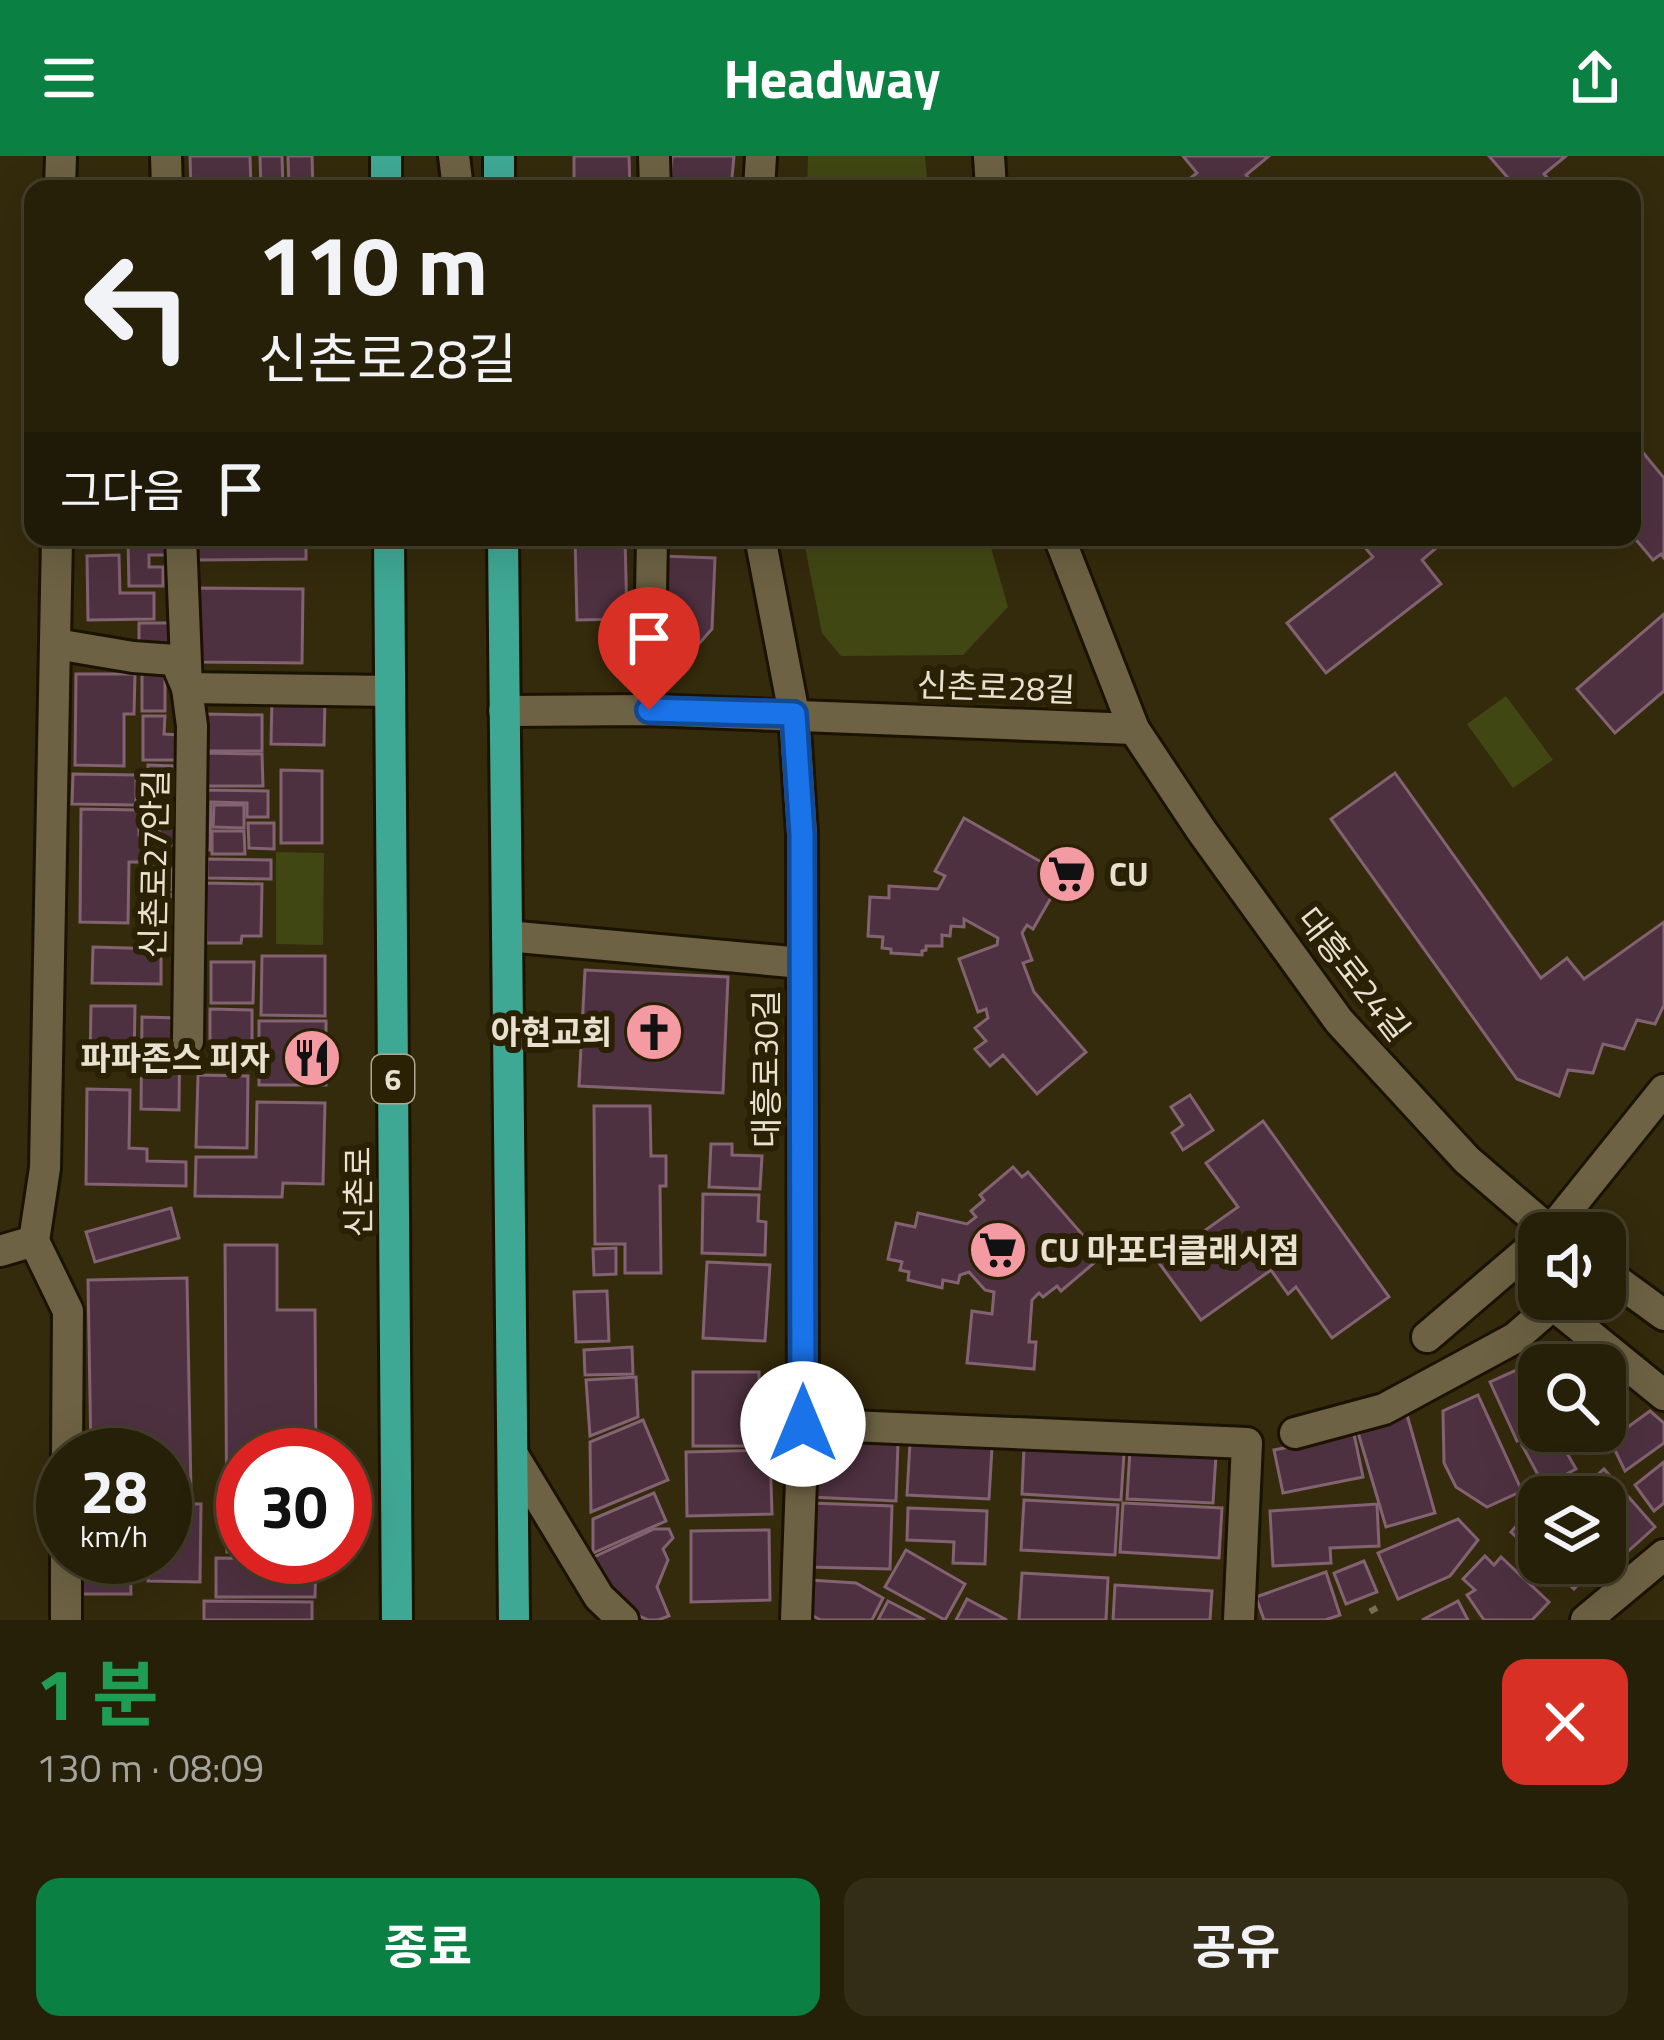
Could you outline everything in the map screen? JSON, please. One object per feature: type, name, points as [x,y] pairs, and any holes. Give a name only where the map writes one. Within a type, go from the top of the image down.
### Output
[{"type":"main road","name":"신촌로","points":[[388,546],[398,1620]]},
{"type":"main road","points":[[502,546],[514,1620]]},
{"type":"street","points":[[57,546],[45,1168],[34,1241],[68,1311],[67,1428]]},
{"type":"street","name":"신촌로27안길","points":[[181,546],[191,726],[188,1041]]},
{"type":"street","points":[[649,710],[652,546]]},
{"type":"street","name":"대흥로30길","points":[[762,546],[794,714],[802,834],[803,1424],[796,1620]]},
{"type":"street","name":"신촌로28길","points":[[505,711],[794,714],[1134,729],[1063,546]]},
{"type":"street","points":[[56,644],[175,660],[187,688],[390,691]]},
{"type":"street","name":"대흥로24길","points":[[1134,729],[1339,1022],[1467,1160],[1526,1212]]},
{"type":"street","points":[[507,936],[802,963]]},
{"type":"street","points":[[1567,1212],[1664,1090]]},
{"type":"street","points":[[0,1251],[34,1241]]},
{"type":"street","points":[[1427,1337],[1518,1259]]},
{"type":"street","points":[[1626,1287],[1664,1315]]},
{"type":"street","points":[[1295,1433],[1384,1409],[1515,1338],[1553,1305],[1664,1395]]},
{"type":"street","points":[[803,1424],[1246,1443],[1239,1620]]},
{"type":"street","points":[[513,1455],[599,1597],[622,1620]]},
{"type":"street","points":[[1586,1620],[1652,1565],[1664,1597]]},
{"type":"street","points":[[66,1584],[66,1620]]},
{"type":"path","points":[[1372,1607],[1379,1620]]},
{"type":"green space","points":[[808,156],[925,156],[927,180],[807,180]]},
{"type":"green space","points":[[805,546],[991,546],[1008,607],[963,655],[841,656],[822,633]]},
{"type":"green space","points":[[1506,696],[1553,760],[1513,788],[1467,724]]},
{"type":"green space","points":[[276,852],[324,853],[323,945],[276,944]]},
{"type":"building","points":[[190,156],[250,156],[251,180],[191,180]]},
{"type":"building","points":[[260,156],[282,156],[283,180],[261,180]]},
{"type":"building","points":[[288,156],[312,156],[313,180],[289,180]]},
{"type":"building","points":[[574,156],[629,156],[630,180],[574,180]]},
{"type":"building","points":[[672,156],[734,156],[732,180],[671,180]]},
{"type":"building","points":[[1183,156],[1269,156],[1246,175],[1250,180],[1188,180],[1197,173]]},
{"type":"building","points":[[1489,156],[1566,156],[1544,174],[1549,180],[1510,180]]},
{"type":"building","points":[[1641,450],[1664,478],[1664,558],[1661,554],[1653,560],[1641,546]]},
{"type":"building","points":[[128,546],[166,546],[166,555],[149,555],[149,567],[163,567],[163,586],[129,586]]},
{"type":"building","points":[[197,546],[306,546],[306,559],[197,560]]},
{"type":"building","points":[[575,546],[625,546],[627,619],[577,620]]},
{"type":"building","points":[[1364,546],[1439,546],[1422,560],[1441,584],[1326,673],[1287,623],[1373,557]]},
{"type":"building","points":[[119,555],[120,593],[154,593],[154,619],[88,620],[87,556]]},
{"type":"building","points":[[662,556],[715,558],[712,629],[681,664],[658,663]]},
{"type":"building","points":[[194,588],[303,589],[302,663],[193,662]]},
{"type":"building","points":[[1664,614],[1664,691],[1615,733],[1577,689]]},
{"type":"building","points":[[139,623],[173,623],[173,650],[139,651]]},
{"type":"building","points":[[142,667],[165,668],[165,711],[142,711]]},
{"type":"building","points":[[76,674],[135,674],[134,714],[124,714],[124,766],[75,765]]},
{"type":"building","points":[[272,697],[325,698],[324,745],[271,744]]},
{"type":"building","points":[[206,714],[262,715],[262,751],[206,751]]},
{"type":"building","points":[[143,716],[165,716],[164,734],[179,735],[179,760],[143,760]]},
{"type":"building","points":[[205,753],[262,754],[263,786],[205,786]]},
{"type":"building","points":[[148,765],[175,766],[175,796],[147,796]]},
{"type":"building","points":[[281,770],[322,771],[322,843],[281,843]]},
{"type":"building","points":[[1395,773],[1541,978],[1567,958],[1584,979],[1664,922],[1664,1005],[1655,1024],[1637,1020],[1624,1049],[1603,1044],[1593,1073],[1568,1070],[1559,1096],[1517,1079],[1331,819]]},
{"type":"building","points":[[73,774],[136,775],[136,805],[72,804]]},
{"type":"building","points":[[200,790],[268,791],[268,817],[247,817],[247,803],[211,802],[210,850],[199,849]]},
{"type":"building","points":[[214,805],[244,805],[244,828],[213,827]]},
{"type":"building","points":[[81,809],[139,810],[139,835],[150,835],[150,862],[129,862],[128,923],[80,922]]},
{"type":"building","points":[[964,818],[1064,875],[1033,929],[1027,925],[1022,933],[1032,960],[1023,963],[1034,992],[1086,1052],[1037,1094],[1003,1055],[990,1066],[975,1049],[986,1041],[975,1028],[988,1018],[986,1009],[978,1012],[959,959],[997,945],[998,938],[964,919],[964,927],[951,926],[950,936],[942,935],[942,946],[926,946],[922,955],[891,953],[882,948],[883,937],[868,936],[870,897],[889,898],[889,886],[938,889],[945,876],[935,871]]},
{"type":"building","points":[[248,823],[274,823],[274,849],[249,848]]},
{"type":"building","points":[[159,824],[180,825],[180,845],[159,845]]},
{"type":"building","points":[[212,831],[244,831],[245,854],[212,854]]},
{"type":"building","points":[[207,859],[271,860],[271,879],[207,878]]},
{"type":"building","points":[[142,867],[172,867],[172,890],[142,890]]},
{"type":"building","points":[[206,883],[262,884],[261,936],[242,936],[241,943],[206,943]]},
{"type":"building","points":[[141,894],[172,894],[171,923],[141,922]]},
{"type":"building","points":[[93,947],[161,949],[161,984],[92,983]]},
{"type":"building","points":[[262,956],[325,956],[325,1016],[261,1015]]},
{"type":"building","points":[[211,962],[254,962],[253,1003],[211,1003]]},
{"type":"building","name":"아현교회","points":[[585,970],[728,977],[723,1093],[579,1086]]},
{"type":"building","points":[[91,1006],[135,1006],[134,1063],[90,1062]]},
{"type":"building","points":[[210,1009],[252,1010],[252,1055],[210,1055]]},
{"type":"building","points":[[142,1017],[180,1018],[179,1110],[141,1109]]},
{"type":"building","points":[[259,1021],[326,1021],[326,1085],[259,1085]]},
{"type":"building","points":[[198,1075],[248,1076],[247,1148],[196,1147]]},
{"type":"building","points":[[87,1089],[130,1090],[129,1148],[147,1149],[147,1161],[186,1162],[186,1186],[86,1184]]},
{"type":"building","points":[[1190,1095],[1213,1130],[1183,1150],[1172,1133],[1183,1125],[1171,1107]]},
{"type":"building","points":[[257,1102],[325,1103],[323,1184],[283,1183],[282,1197],[195,1196],[196,1157],[256,1157]]},
{"type":"building","points":[[594,1106],[650,1106],[651,1156],[666,1156],[666,1186],[660,1186],[661,1273],[625,1273],[625,1244],[595,1244]]},
{"type":"building","points":[[1263,1121],[1389,1297],[1332,1338],[1296,1287],[1288,1294],[1271,1270],[1201,1320],[1159,1263],[1238,1207],[1206,1163]]},
{"type":"building","points":[[711,1144],[732,1144],[732,1155],[762,1156],[760,1189],[709,1187]]},
{"type":"building","points":[[1013,1167],[1022,1177],[1028,1172],[1094,1248],[1086,1254],[1094,1263],[1061,1291],[1057,1286],[1032,1300],[1029,1342],[1036,1342],[1034,1369],[967,1363],[972,1311],[992,1314],[994,1292],[985,1290],[969,1272],[960,1275],[958,1283],[943,1280],[942,1288],[908,1280],[909,1272],[900,1270],[902,1262],[888,1259],[896,1223],[915,1227],[918,1213],[967,1224],[976,1217],[971,1211],[984,1200],[980,1195]]},
{"type":"building","points":[[703,1194],[759,1195],[758,1221],[766,1222],[765,1255],[702,1253]]},
{"type":"building","points":[[171,1208],[179,1238],[95,1262],[86,1232]]},
{"type":"building","points":[[225,1245],[277,1245],[277,1310],[315,1310],[316,1428],[226,1428]]},
{"type":"building","points":[[616,1248],[616,1274],[594,1275],[593,1249]]},
{"type":"building","points":[[707,1262],[770,1265],[765,1341],[703,1338]]},
{"type":"building","points":[[187,1278],[190,1428],[91,1428],[88,1280]]},
{"type":"building","points":[[607,1291],[609,1341],[576,1342],[574,1292]]},
{"type":"building","points":[[632,1347],[633,1374],[585,1375],[584,1350]]},
{"type":"building","points":[[1518,1369],[1518,1441],[1517,1441],[1490,1382]]},
{"type":"building","points":[[693,1372],[759,1372],[759,1446],[693,1446]]},
{"type":"building","points":[[636,1377],[638,1417],[590,1436],[586,1380]]},
{"type":"building","points":[[1478,1395],[1518,1482],[1518,1493],[1487,1507],[1456,1487],[1444,1463],[1443,1411]]},
{"type":"building","points":[[1650,1411],[1664,1423],[1664,1443],[1625,1471],[1616,1452],[1626,1452],[1626,1428]]},
{"type":"building","points":[[1407,1415],[1435,1513],[1386,1527],[1357,1429]]},
{"type":"building","points":[[643,1420],[668,1480],[591,1512],[590,1442]]},
{"type":"building","points":[[1354,1434],[1363,1477],[1283,1493],[1274,1450]]},
{"type":"building","points":[[812,1441],[898,1443],[896,1501],[810,1497]]},
{"type":"building","points":[[910,1443],[992,1448],[989,1499],[907,1495]]},
{"type":"building","points":[[1024,1447],[1124,1453],[1121,1500],[1022,1494]]},
{"type":"building","points":[[770,1450],[772,1514],[687,1516],[686,1452]]},
{"type":"building","points":[[1130,1450],[1216,1455],[1213,1503],[1127,1499]]},
{"type":"building","points":[[1526,1452],[1566,1452],[1576,1469],[1563,1476],[1539,1476]]},
{"type":"building","points":[[1664,1462],[1664,1503],[1654,1511],[1635,1485]]},
{"type":"building","points":[[654,1493],[666,1521],[593,1553],[593,1519]]},
{"type":"building","points":[[1626,1494],[1655,1527],[1626,1553]]},
{"type":"building","points":[[1024,1500],[1118,1505],[1115,1555],[1021,1550]]},
{"type":"building","points":[[810,1503],[892,1506],[890,1569],[808,1567]]},
{"type":"building","points":[[1123,1503],[1222,1508],[1219,1558],[1120,1552]]},
{"type":"building","points":[[192,1504],[201,1504],[200,1582],[192,1582]]},
{"type":"building","points":[[1377,1504],[1379,1546],[1330,1548],[1331,1563],[1273,1566],[1270,1511]]},
{"type":"building","points":[[908,1508],[987,1511],[985,1564],[953,1563],[954,1542],[907,1540]]},
{"type":"building","points":[[1458,1519],[1478,1540],[1450,1576],[1398,1599],[1378,1553]]},
{"type":"building","points":[[654,1529],[669,1529],[673,1538],[663,1549],[668,1560],[657,1587],[669,1616],[648,1620],[615,1604],[594,1557]]},
{"type":"building","points":[[769,1530],[770,1600],[691,1602],[691,1531]]},
{"type":"building","points":[[906,1550],[965,1584],[945,1620],[885,1587]]},
{"type":"building","points":[[1485,1556],[1494,1565],[1501,1557],[1518,1573],[1518,1584],[1530,1584],[1549,1602],[1532,1620],[1484,1620],[1467,1595],[1475,1590],[1463,1579]]},
{"type":"building","points":[[1364,1561],[1377,1592],[1346,1604],[1334,1573]]},
{"type":"building","points":[[1326,1572],[1340,1615],[1325,1620],[1264,1620],[1256,1597]]},
{"type":"building","points":[[1022,1573],[1108,1578],[1106,1620],[1019,1620]]},
{"type":"building","points":[[810,1580],[856,1583],[883,1598],[872,1620],[821,1620],[813,1616],[807,1600]]},
{"type":"building","points":[[79,1584],[131,1584],[131,1594],[79,1594]]},
{"type":"building","points":[[216,1584],[315,1584],[315,1597],[216,1597]]},
{"type":"building","points":[[1115,1585],[1212,1591],[1210,1620],[1113,1620]]},
{"type":"building","points":[[967,1599],[1007,1620],[956,1620]]},
{"type":"building","points":[[204,1601],[312,1602],[312,1620],[204,1620]]},
{"type":"building","points":[[888,1601],[925,1620],[878,1620]]},
{"type":"building","points":[[1458,1601],[1468,1620],[1422,1620]]},
{"type":"place","name":"CU","points":[[1067,874]]},
{"type":"place","name":"아현교회","points":[[654,1032]]},
{"type":"place","name":"파파존스 피자","points":[[312,1058]]},
{"type":"place","name":"CU 마포더클래시점","points":[[998,1250]]},
{"type":"route","points":[[649,710],[794,714],[802,834],[803,1424]]}]
